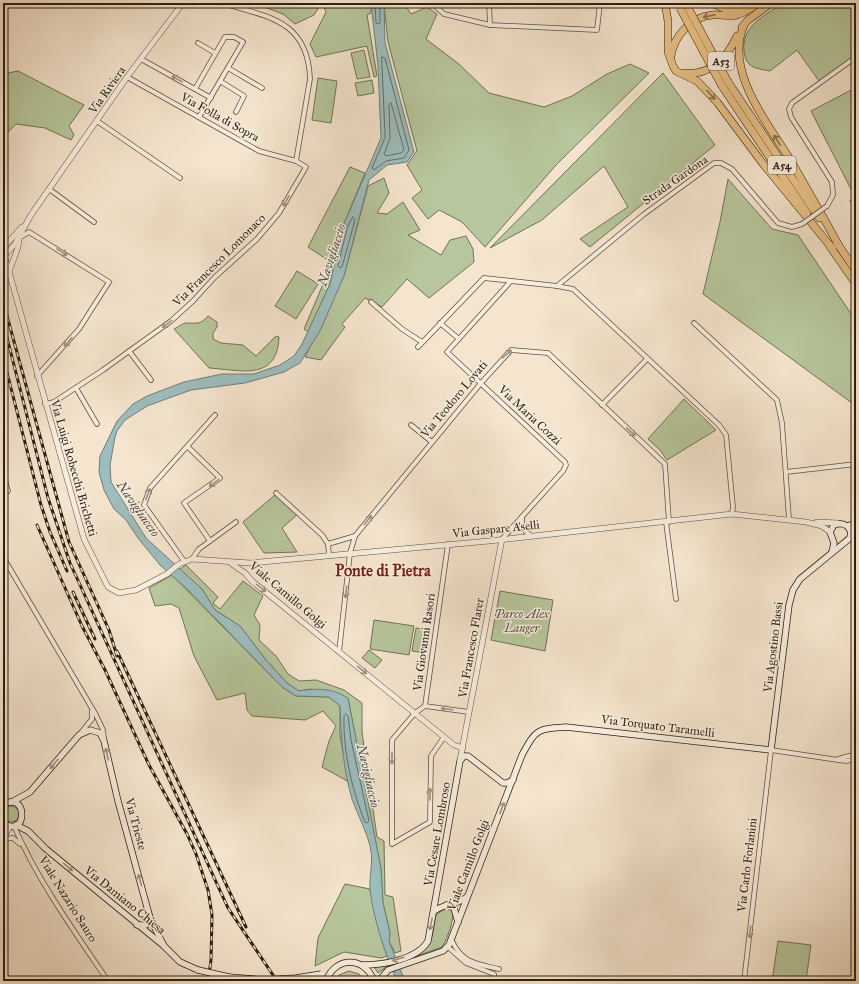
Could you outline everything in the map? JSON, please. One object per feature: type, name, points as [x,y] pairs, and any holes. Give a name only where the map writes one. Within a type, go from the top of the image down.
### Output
[{"type":"highway","points":[[665,3],[670,61],[674,68],[697,82],[717,102],[764,165],[832,248]]},
{"type":"highway","points":[[711,3],[724,9],[735,10],[757,3]]},
{"type":"highway","points":[[670,61],[676,39],[684,28],[693,22],[710,15],[737,15],[749,10],[757,3]]},
{"type":"highway","name":"A54","points":[[683,4],[725,84],[856,284]]},
{"type":"highway","name":"A53","points":[[680,73],[701,72],[722,60],[731,49],[744,25],[770,4]]},
{"type":"highway","points":[[744,25],[739,39],[738,54],[744,78],[752,99],[809,192],[839,246]]},
{"type":"highway","name":"A54","points":[[725,84],[856,270]]},
{"type":"main road","points":[[829,556],[834,549],[834,543],[830,532],[831,528],[838,523],[847,526],[851,531],[850,538]]},
{"type":"main road","points":[[847,526],[856,523]]},
{"type":"main road","points":[[834,543],[842,544],[856,533]]},
{"type":"main road","name":"Via Agostino Bassi","points":[[771,750],[791,596],[800,580],[842,544]]},
{"type":"main road","name":"Via Torquato Taramelli","points":[[513,779],[522,755],[532,736],[543,729],[566,727],[771,750]]},
{"type":"main road","points":[[3,804],[12,802],[30,792],[80,734],[93,730],[100,733],[104,741]]},
{"type":"main road","name":"Via Trieste","points":[[104,741],[118,801],[150,918],[164,946]]},
{"type":"main road","points":[[460,761],[464,756],[468,756],[500,782],[506,790],[507,796]]},
{"type":"main road","name":"Via Cesare Lombroso","points":[[434,911],[460,761]]},
{"type":"main road","points":[[500,782],[507,783],[513,779]]},
{"type":"main road","name":"Viale Camillo Golgi","points":[[448,947],[452,941],[513,779]]},
{"type":"main road","points":[[12,802],[20,807],[22,812],[21,821],[14,825]]},
{"type":"main road","name":"Via Damiano Chiesa","points":[[3,823],[14,825],[28,831],[46,849],[164,946],[180,962],[198,970],[228,977],[263,981],[321,974]]},
{"type":"main road","points":[[434,911],[445,905],[460,902],[468,896]]},
{"type":"main road","points":[[445,905],[454,908],[458,922]]},
{"type":"main road","name":"Viale Camillo Golgi","points":[[321,974],[346,962],[354,962],[362,965],[384,964],[413,954],[422,948],[428,941],[434,911]]},
{"type":"main road","points":[[137,925],[146,925],[150,918]]},
{"type":"main road","points":[[381,979],[388,970],[443,951],[448,947]]},
{"type":"main road","points":[[362,965],[368,969],[374,981]]},
{"type":"main road","points":[[326,981],[331,970]]},
{"type":"main road","name":"Via Damiano Chiesa","points":[[228,977],[236,981]]},
{"type":"street","name":"Via Riviera","points":[[12,237],[24,225],[127,77],[183,3]]},
{"type":"street","points":[[222,3],[272,18],[282,23],[292,31],[304,46],[309,65],[310,79],[296,161]]},
{"type":"street","points":[[432,3],[444,14],[490,25],[597,30],[600,3]]},
{"type":"street","points":[[488,3],[490,25]]},
{"type":"street","points":[[195,89],[225,37],[234,37],[243,42],[199,118]]},
{"type":"street","points":[[198,43],[215,53]]},
{"type":"street","name":"Strada Gardona","points":[[557,286],[589,258],[642,216],[714,163],[722,163],[732,169],[778,223],[792,227],[802,224],[827,206],[833,193],[832,182],[791,117],[789,109],[792,103],[856,57]]},
{"type":"street","points":[[141,59],[211,98]]},
{"type":"street","points":[[228,68],[262,88]]},
{"type":"street","name":"Via Folla di Sopra","points":[[127,77],[259,151],[296,161],[306,167]]},
{"type":"street","points":[[220,81],[244,96],[236,112]]},
{"type":"street","points":[[97,121],[180,178]]},
{"type":"street","name":"Via Francesco Lomonaco","points":[[45,404],[54,402],[76,388],[171,321],[257,239],[279,213],[306,167]]},
{"type":"street","points":[[49,189],[94,222]]},
{"type":"street","name":"Via Riviera","points":[[6,260],[20,244],[19,238],[24,225]]},
{"type":"street","name":"Via Riviera","points":[[6,260],[5,248],[28,232],[110,282],[79,329],[38,376]]},
{"type":"street","points":[[5,248],[12,237],[19,238]]},
{"type":"street","name":"Via Luigi Robecchi Brichetti","points":[[6,260],[45,404],[84,539],[108,587],[119,593],[129,592],[167,574],[179,564]]},
{"type":"street","points":[[418,347],[484,278],[511,280],[573,289],[719,425],[726,435],[732,514]]},
{"type":"street","points":[[440,323],[459,339],[511,280]]},
{"type":"street","points":[[371,302],[402,329],[422,342]]},
{"type":"street","points":[[694,323],[777,400],[780,411],[789,519]]},
{"type":"street","name":"Via Maria Cozzi","points":[[459,339],[447,352],[565,462],[565,469],[523,515]]},
{"type":"street","name":"Via Teodoro Lovati","points":[[339,652],[350,553],[355,536],[481,383],[511,350],[548,353],[602,405]]},
{"type":"street","points":[[129,351],[151,380]]},
{"type":"street","points":[[647,358],[602,405],[665,464],[668,522],[676,599]]},
{"type":"street","points":[[76,388],[97,424]]},
{"type":"street","points":[[184,561],[144,505],[150,488],[215,415]]},
{"type":"street","points":[[411,425],[432,442]]},
{"type":"street","points":[[188,447],[220,478],[184,503],[210,541]]},
{"type":"street","points":[[786,472],[856,464]]},
{"type":"street","points":[[3,473],[8,491],[3,495]]},
{"type":"street","points":[[276,492],[322,535],[328,544],[329,555]]},
{"type":"street","name":"Via Gaspare Aselli","points":[[179,564],[192,559],[231,564],[250,563],[502,539],[732,514],[806,522],[822,526],[830,532]]},
{"type":"street","points":[[523,515],[522,528],[531,536]]},
{"type":"street","points":[[502,539],[523,515]]},
{"type":"street","points":[[192,559],[199,549],[236,522]]},
{"type":"street","name":"Via Gaspare Aselli","points":[[806,522],[838,523]]},
{"type":"street","points":[[328,544],[355,536]]},
{"type":"street","name":"Via Francesco Flarer","points":[[460,761],[502,539]]},
{"type":"street","name":"Via Giovanni Rasori","points":[[444,737],[431,756],[430,822],[392,844],[392,740],[414,713],[425,706],[448,544]]},
{"type":"street","name":"Via Trieste","points":[[3,557],[91,707],[102,728],[104,741]]},
{"type":"street","name":"Viale Camillo Golgi","points":[[231,564],[245,573],[252,581],[454,745],[463,747]]},
{"type":"street","points":[[425,706],[469,712]]},
{"type":"street","points":[[80,734],[92,719],[91,707]]},
{"type":"street","points":[[463,747],[468,756]]},
{"type":"street","name":"Via Torquato Taramelli","points":[[771,750],[846,761],[856,759]]},
{"type":"street","name":"Via Carlo Forlanini","points":[[744,981],[771,750]]},
{"type":"street","name":"Via Torquato Taramelli","points":[[829,759],[856,754]]},
{"type":"street","points":[[3,839],[14,825]]},
{"type":"street","name":"Viale Nazario Sauro","points":[[14,825],[24,847],[53,897],[108,981]]},
{"type":"street","points":[[3,839],[13,838],[24,847]]},
{"type":"street","points":[[452,941],[460,955],[467,960],[498,969]]},
{"type":"street","points":[[448,947],[466,963],[494,974]]},
{"type":"street","points":[[493,968],[495,981]]},
{"type":"green space","points":[[253,3],[312,3],[319,7],[314,15],[295,24],[283,14]]},
{"type":"green space","points":[[322,3],[371,3],[371,13],[367,15],[377,76],[374,77],[367,46],[316,57],[310,44],[326,12]]},
{"type":"green space","points":[[384,3],[404,3],[411,14],[427,7],[437,14],[426,39],[459,64],[489,93],[544,107],[572,96],[607,74],[630,64],[649,73],[556,165],[485,247],[462,222],[439,210],[428,219],[412,198],[422,190],[407,165],[417,151],[388,42]]},
{"type":"green space","points":[[784,3],[856,3],[856,59],[852,58],[819,81],[797,50],[770,71],[756,68],[749,64],[745,57],[744,51],[746,34],[763,16]]},
{"type":"green space","points":[[364,50],[370,77],[357,79],[351,53]]},
{"type":"green space","points":[[18,71],[84,105],[69,126],[74,135],[71,140],[45,128],[16,124],[3,137],[3,74]]},
{"type":"green space","points":[[663,73],[715,145],[590,247],[580,239],[628,207],[604,166],[542,220],[490,248]]},
{"type":"green space","points":[[318,78],[337,81],[331,123],[312,120]]},
{"type":"green space","points":[[372,80],[374,93],[358,96],[355,83]]},
{"type":"green space","points":[[855,88],[856,189],[852,191],[811,111]]},
{"type":"green space","points":[[350,167],[365,173],[343,226],[330,284],[308,332],[304,329],[332,263],[308,247]]},
{"type":"green space","points":[[384,178],[389,193],[377,213],[387,214],[403,202],[420,230],[408,235],[441,255],[450,240],[466,236],[473,249],[474,262],[429,298],[407,279],[382,307],[365,298],[342,324],[345,327],[321,360],[305,357],[344,276],[368,186]]},
{"type":"green space","points":[[728,179],[772,229],[798,235],[856,321],[856,406],[703,294],[720,222]]},
{"type":"green space","points":[[297,271],[318,284],[296,319],[275,306]]},
{"type":"green space","points":[[208,316],[217,322],[217,327],[213,333],[213,339],[221,343],[243,345],[256,356],[276,336],[279,337],[277,351],[272,361],[264,367],[255,370],[245,371],[209,368],[174,329],[185,323],[200,322]]},
{"type":"green space","points":[[684,399],[716,430],[667,460],[660,450],[648,439]]},
{"type":"green space","points":[[275,495],[298,514],[282,528],[297,552],[264,553],[243,522]]},
{"type":"green space","points":[[186,565],[218,597],[213,603],[220,609],[243,581],[263,596],[254,615],[260,625],[259,640],[276,656],[288,674],[299,681],[316,680],[344,690],[362,703],[362,732],[377,837],[384,841],[385,895],[393,897],[401,951],[395,953],[389,941],[390,933],[383,903],[381,869],[348,698],[310,689],[299,691],[287,683],[266,660],[240,626],[215,610],[202,589],[179,570]]},
{"type":"green space","points":[[172,575],[282,687],[296,696],[329,697],[340,706],[340,736],[349,782],[322,767],[329,741],[336,726],[323,711],[305,720],[252,716],[247,710],[245,693],[217,700],[194,656],[179,608],[171,604],[155,606],[149,588]]},
{"type":"green space","name":"Parco Alex Langer","points":[[500,591],[553,600],[545,651],[491,640]]},
{"type":"green space","points":[[374,620],[414,626],[409,655],[370,649]]},
{"type":"green space","points":[[416,628],[429,630],[425,653],[412,651]]},
{"type":"green space","points":[[369,650],[382,660],[375,668],[362,658]]},
{"type":"green space","points":[[11,806],[18,811],[19,814],[14,821],[11,822],[4,817],[3,814],[8,807]]},
{"type":"green space","points":[[345,884],[370,889],[387,956],[381,958],[344,952],[315,966],[318,938]]},
{"type":"green space","points":[[446,908],[453,909],[453,918],[450,929],[442,947],[410,959],[427,947],[433,934],[436,915]]},
{"type":"green space","points":[[778,941],[811,945],[806,981],[772,981]]},
{"type":"green space","points":[[401,961],[386,967],[378,973],[374,967],[390,964]]},
{"type":"green space","points":[[349,971],[359,974],[364,981],[335,981],[339,975]]},
{"type":"water","points":[[371,3],[384,3],[385,43],[414,152],[407,162],[387,165],[369,180],[344,276],[320,331],[300,363],[284,372],[245,383],[191,390],[147,406],[125,420],[117,431],[115,437],[110,465],[111,482],[146,538],[202,589],[215,610],[240,626],[266,660],[287,683],[299,691],[312,689],[325,690],[336,692],[348,698],[381,869],[383,903],[390,933],[389,941],[405,981],[397,981],[384,948],[374,913],[370,890],[372,861],[371,851],[366,833],[352,799],[346,776],[340,706],[329,697],[296,696],[282,687],[188,590],[160,565],[138,538],[126,520],[114,509],[104,490],[99,472],[100,456],[117,421],[133,404],[147,396],[184,382],[222,374],[254,374],[280,365],[294,356],[302,344],[330,284],[343,226],[381,138],[378,66]]},
{"type":"waterway","points":[[850,201],[856,197]]},
{"type":"railway","points":[[3,291],[7,316],[69,542],[109,630],[117,656]]},
{"type":"railway","points":[[3,322],[48,498],[70,563],[228,908],[277,981]]},
{"type":"railway","points":[[3,357],[41,505],[50,532],[67,571]]},
{"type":"railway","points":[[37,525],[82,626],[105,670],[149,765],[187,834],[196,854],[208,890],[212,915],[211,960],[208,981]]},
{"type":"railway","points":[[73,592],[95,639]]},
{"type":"railway","points":[[117,651],[246,927]]},
{"type":"district","name":"Ponte di Pietra","points":[[383,570]]},
{"type":"water label","name":"Navigliaccio","points":[[332,255]]},
{"type":"water label","name":"Navigliaccio","points":[[138,509]]},
{"type":"water label","name":"Navigliaccio","points":[[368,776]]}]
